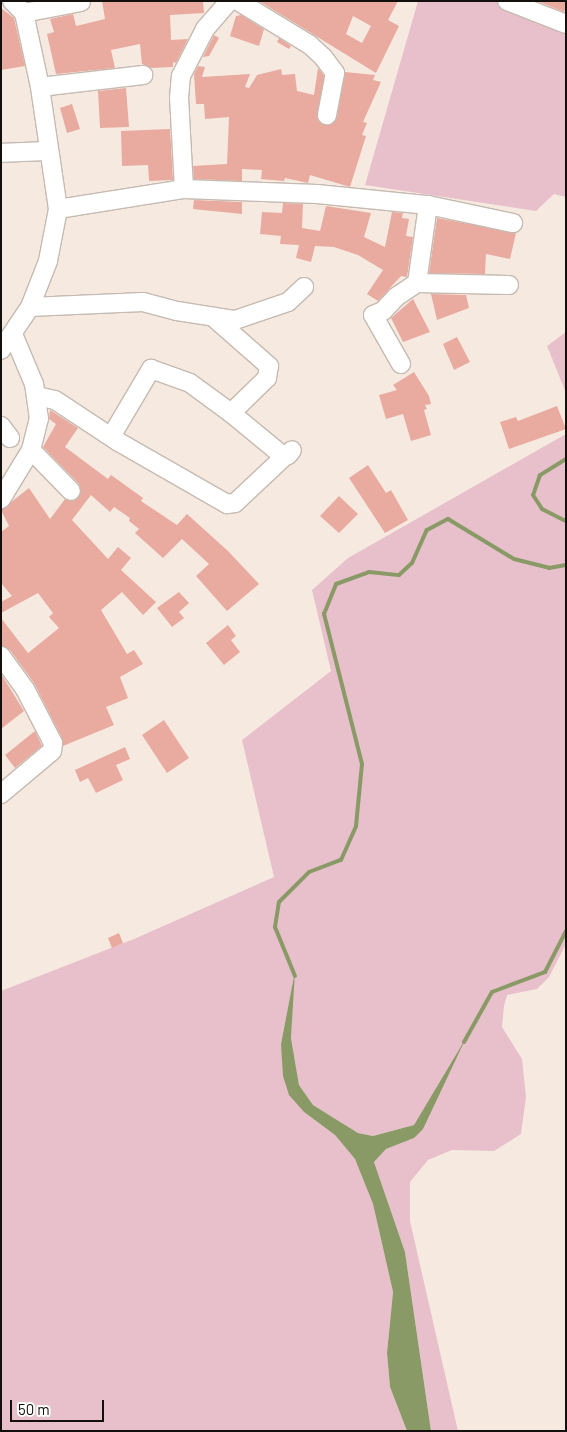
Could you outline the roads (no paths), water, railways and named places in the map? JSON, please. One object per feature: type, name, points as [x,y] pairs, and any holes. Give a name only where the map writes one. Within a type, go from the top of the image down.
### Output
[{"type":"street","points":[[184,189],[179,98],[181,76],[205,28],[229,1]]},
{"type":"street","points":[[238,1],[310,45],[323,57],[335,73],[327,115]]},
{"type":"street","points":[[507,1],[565,21]]},
{"type":"street","points":[[1,350],[30,307],[48,261],[58,209],[40,87],[18,7],[81,2]]},
{"type":"street","points":[[40,87],[143,76]]},
{"type":"street","points":[[1,153],[49,151]]},
{"type":"street","points":[[58,209],[184,189],[317,194],[428,205],[513,223]]},
{"type":"street","points":[[417,283],[428,205]]},
{"type":"street","points":[[401,364],[373,315],[383,311],[396,297],[417,283],[509,285]]},
{"type":"street","points":[[30,307],[135,302],[235,320],[270,310],[288,302],[304,287]]},
{"type":"street","points":[[213,317],[269,366],[267,378],[231,413]]},
{"type":"street","points":[[1,499],[31,450],[39,419],[37,396],[13,334]]},
{"type":"street","points":[[37,396],[55,400],[112,435],[233,504],[289,453],[190,383],[150,369],[112,435]]},
{"type":"street","points":[[31,450],[71,491]]},
{"type":"street","points":[[1,656],[25,689],[53,743],[52,751],[1,794]]},
{"type":"waterway","points":[[566,459],[540,475],[533,495],[542,509],[566,521]]},
{"type":"waterway","points":[[295,976],[275,927],[279,902],[309,872],[341,860],[356,826],[362,764],[324,614],[336,584],[369,572],[399,575],[412,563],[427,530],[448,519],[514,559],[549,568],[566,565]]},
{"type":"waterway","points":[[464,1042],[492,992],[545,972],[566,931]]}]
